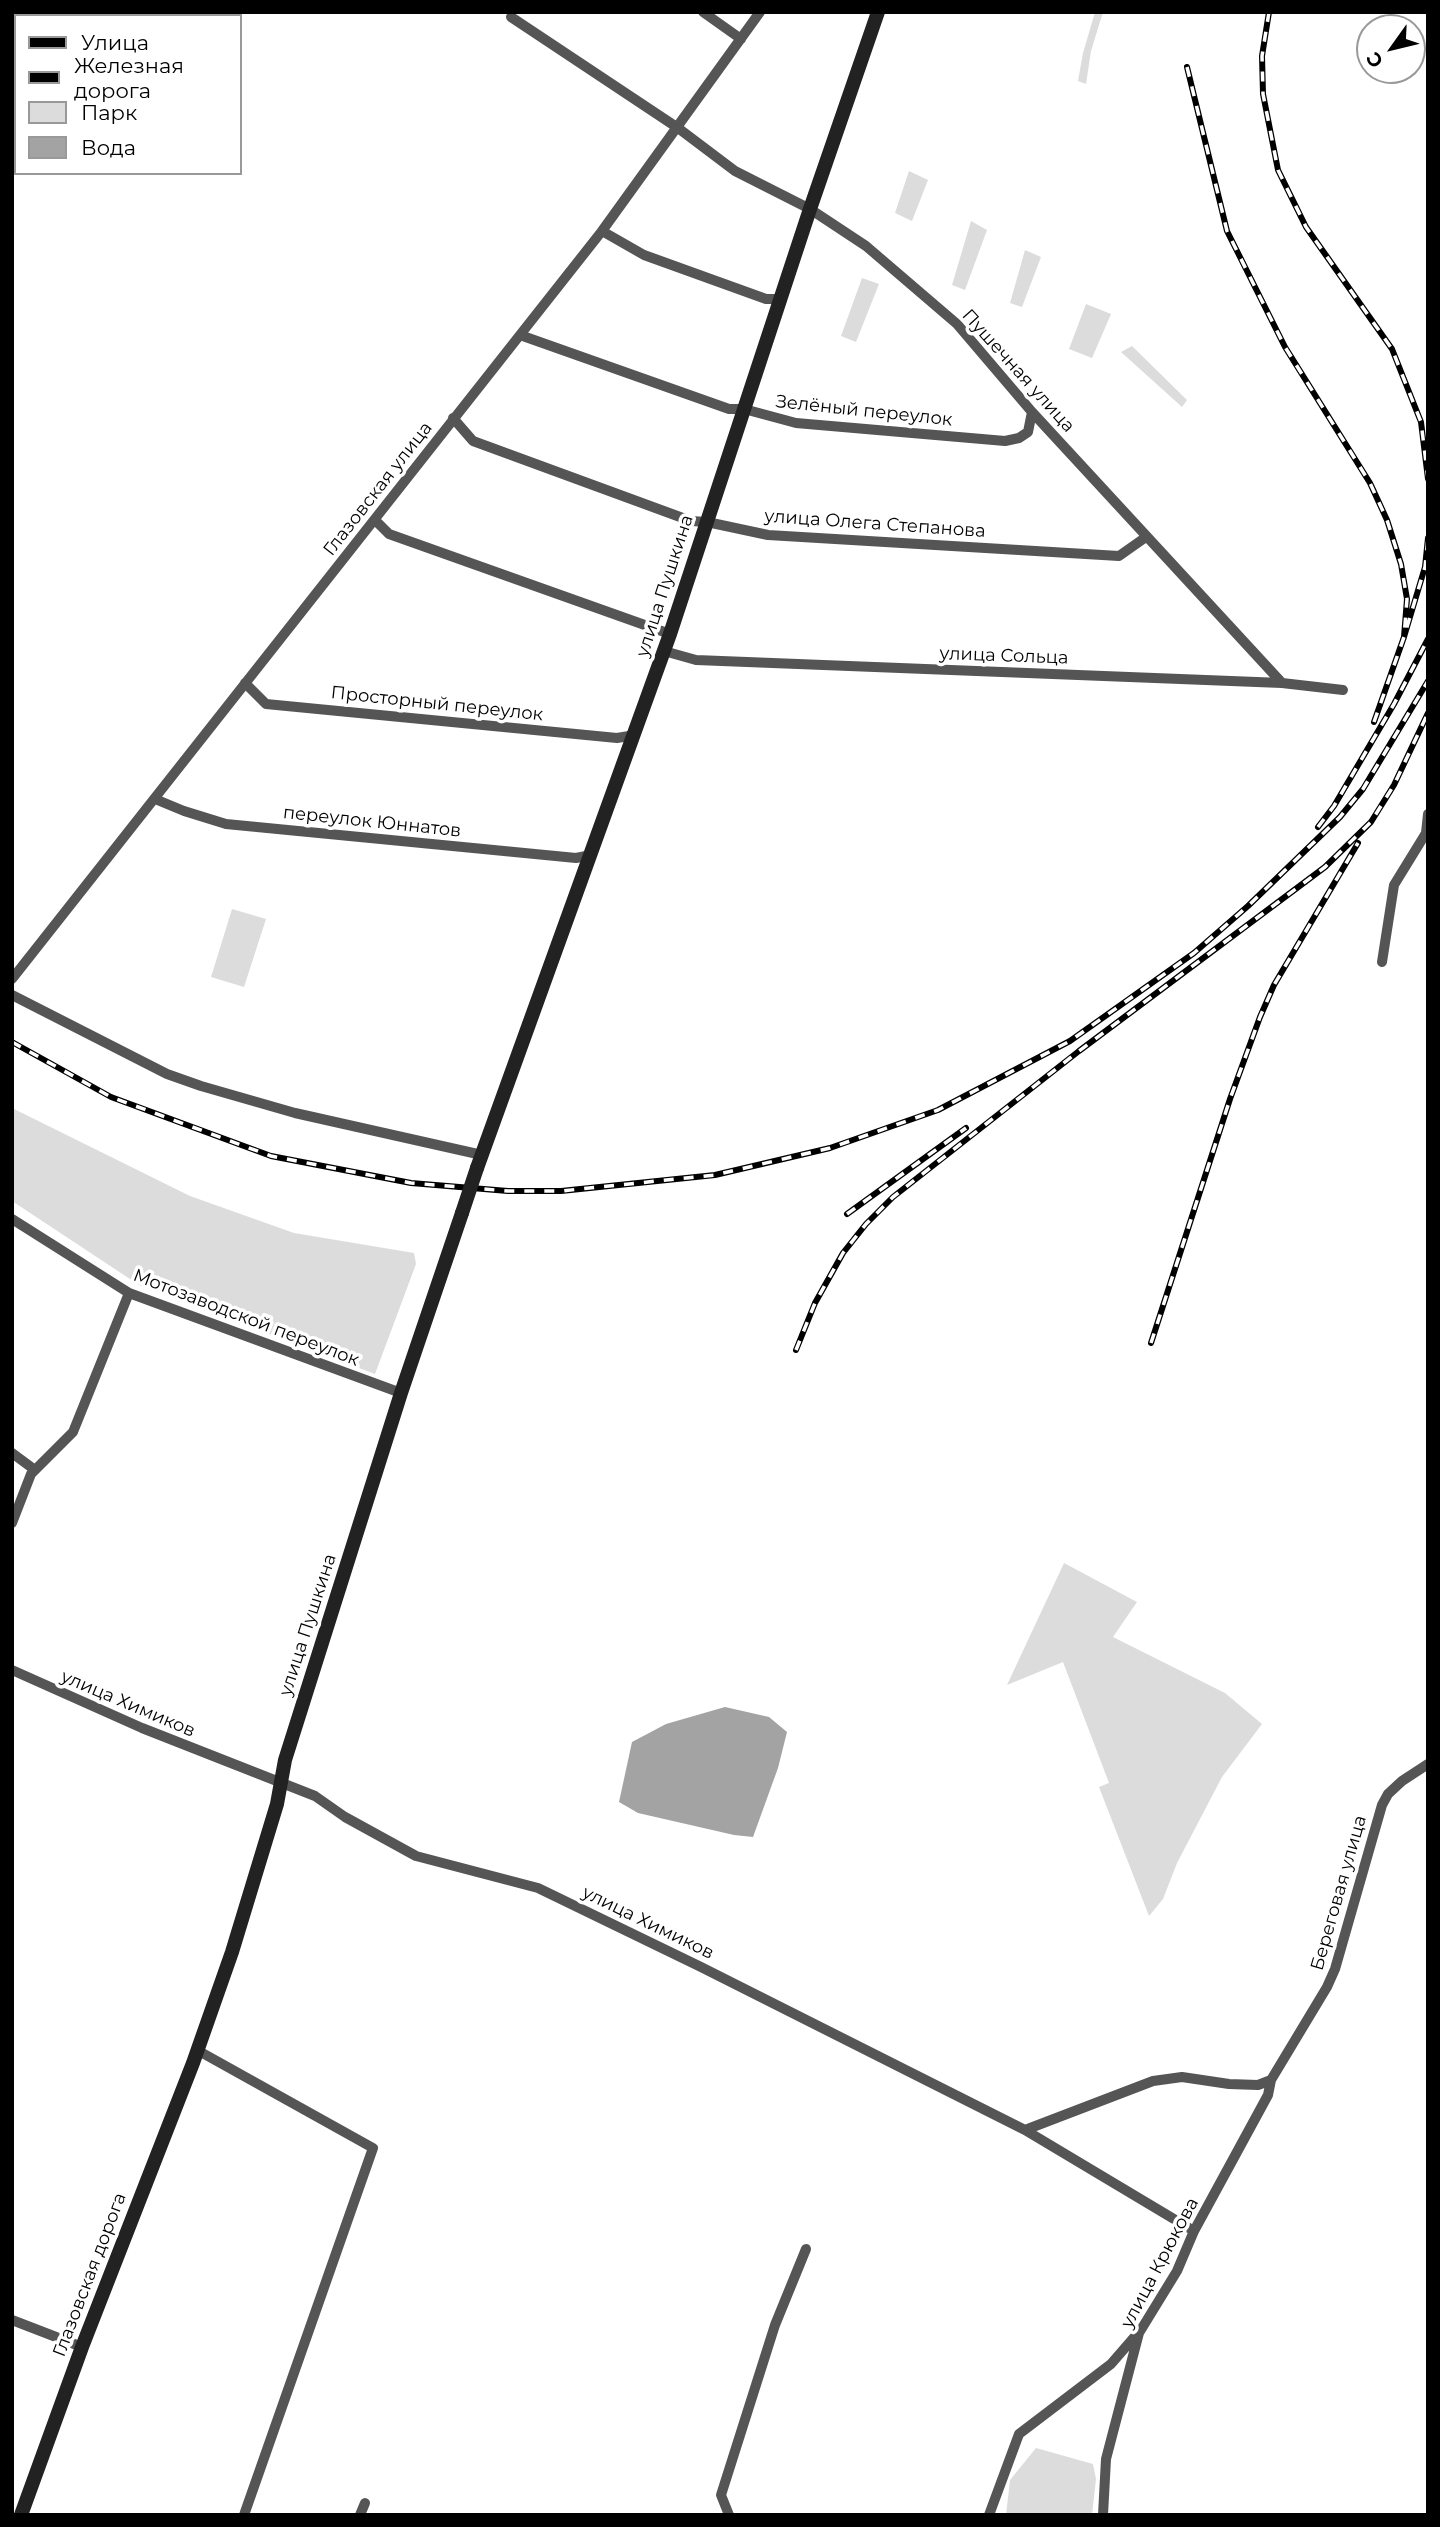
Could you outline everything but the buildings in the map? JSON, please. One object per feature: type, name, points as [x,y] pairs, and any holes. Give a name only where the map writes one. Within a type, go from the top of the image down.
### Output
[{"type":"street","points":[[703,12],[741,39]]},
{"type":"street","name":"Глазовская улица","points":[[12,979],[602,231],[760,12]]},
{"type":"street","name":"улица Пушкина","points":[[197,2050],[232,1952],[277,1804],[285,1760],[401,1394],[479,1161],[670,634],[878,12]]},
{"type":"street","name":"Пушечная улица","points":[[511,17],[678,128],[735,171],[810,209],[866,246],[957,324],[1032,412],[1282,683]]},
{"type":"street","points":[[602,231],[644,255],[766,299],[781,299]]},
{"type":"street","name":"Зелёный переулок","points":[[520,335],[729,409],[796,423],[1005,441],[1028,432],[1032,412]]},
{"type":"street","name":"улица Олега Степанова","points":[[453,418],[474,441],[691,521],[768,535],[1119,556],[1146,537]]},
{"type":"street","points":[[375,520],[389,534],[670,634]]},
{"type":"street","name":"улица Сольца","points":[[664,651],[696,660],[1282,683],[1343,690]]},
{"type":"street","name":"Просторный переулок","points":[[245,683],[266,704],[617,738],[635,735]]},
{"type":"street","name":"переулок Юннатов","points":[[155,799],[226,824],[576,858],[591,855]]},
{"type":"street","points":[[1382,962],[1394,886],[1426,833],[1428,814]]},
{"type":"street","points":[[12,995],[156,1068],[190,1082],[295,1113],[479,1161]]},
{"type":"street","name":"Мотозаводской переулок","points":[[12,1219],[129,1293],[401,1394]]},
{"type":"street","points":[[12,1523],[31,1474],[73,1432],[129,1293]]},
{"type":"street","points":[[12,1453],[35,1470]]},
{"type":"street","name":"улица Химиков","points":[[12,1670],[142,1728],[315,1796],[345,1817],[416,1856],[538,1888],[1024,2130],[1195,2231]]},
{"type":"street","name":"Береговая улица","points":[[1271,2080],[1335,1969],[1382,1805],[1388,1794],[1402,1781],[1428,1764]]},
{"type":"street","points":[[197,2050],[373,2148],[244,2515]]},
{"type":"street","name":"Глазовская дорога","points":[[21,2515],[82,2347],[197,2050]]},
{"type":"street","points":[[1024,2130],[1153,2081],[1182,2077],[1258,2085],[1271,2080]]},
{"type":"street","name":"улица Крюкова","points":[[1103,2515],[1106,2459],[1139,2333],[1177,2271],[1195,2231],[1268,2095],[1271,2080]]},
{"type":"street","points":[[729,2515],[721,2495],[775,2325],[806,2249]]},
{"type":"street","points":[[12,2320],[82,2347]]},
{"type":"street","points":[[989,2515],[1019,2434],[1111,2364],[1139,2333]]},
{"type":"street","points":[[360,2515],[365,2503]]},
{"type":"green space","points":[[1095,12],[1103,12],[1091,51],[1086,84],[1078,81]]},
{"type":"green space","points":[[909,171],[928,180],[912,221],[895,213]]},
{"type":"green space","points":[[971,221],[987,230],[965,290],[952,285]]},
{"type":"green space","points":[[1025,250],[1041,257],[1022,307],[1010,303]]},
{"type":"green space","points":[[862,278],[879,284],[856,342],[841,336]]},
{"type":"green space","points":[[1086,304],[1111,314],[1092,358],[1069,349]]},
{"type":"green space","points":[[1132,346],[1187,400],[1182,407],[1121,352]]},
{"type":"green space","points":[[232,909],[266,919],[244,987],[211,977]]},
{"type":"green space","points":[[12,1108],[190,1196],[294,1233],[414,1253],[416,1264],[375,1374],[139,1285],[12,1201]]},
{"type":"green space","points":[[1064,1563],[1137,1602],[1113,1637],[1225,1693],[1262,1724],[1222,1777],[1177,1863],[1163,1899],[1149,1916],[1099,1787],[1109,1783],[1063,1662],[1007,1685]]},
{"type":"green space","points":[[1036,2448],[1093,2464],[1096,2479],[1092,2515],[1006,2515],[1010,2480]]},
{"type":"water","points":[[725,1707],[769,1717],[787,1732],[778,1768],[753,1837],[638,1813],[619,1802],[632,1742],[666,1724]]},
{"type":"railway","points":[[1269,12],[1262,56],[1263,94],[1278,170],[1306,227],[1392,349],[1421,422],[1428,479]]},
{"type":"railway","points":[[1187,67],[1227,231],[1285,347],[1370,483],[1387,520],[1401,564],[1407,599],[1404,637]]},
{"type":"railway","points":[[1374,722],[1425,567],[1428,538]]},
{"type":"railway","points":[[1318,827],[1334,806],[1394,704],[1428,639]]},
{"type":"railway","points":[[12,1042],[111,1097],[271,1156],[411,1183],[508,1191],[561,1191],[715,1175],[830,1148],[938,1110],[1070,1041],[1194,953],[1248,906],[1340,817],[1363,789],[1428,681]]},
{"type":"railway","points":[[796,1350],[815,1303],[843,1253],[866,1224],[893,1197],[1079,1051],[1325,867],[1371,822],[1394,785],[1428,713]]},
{"type":"railway","points":[[1151,1343],[1230,1099],[1260,1017],[1274,985],[1358,843]]},
{"type":"railway","points":[[847,1214],[966,1128]]}]
